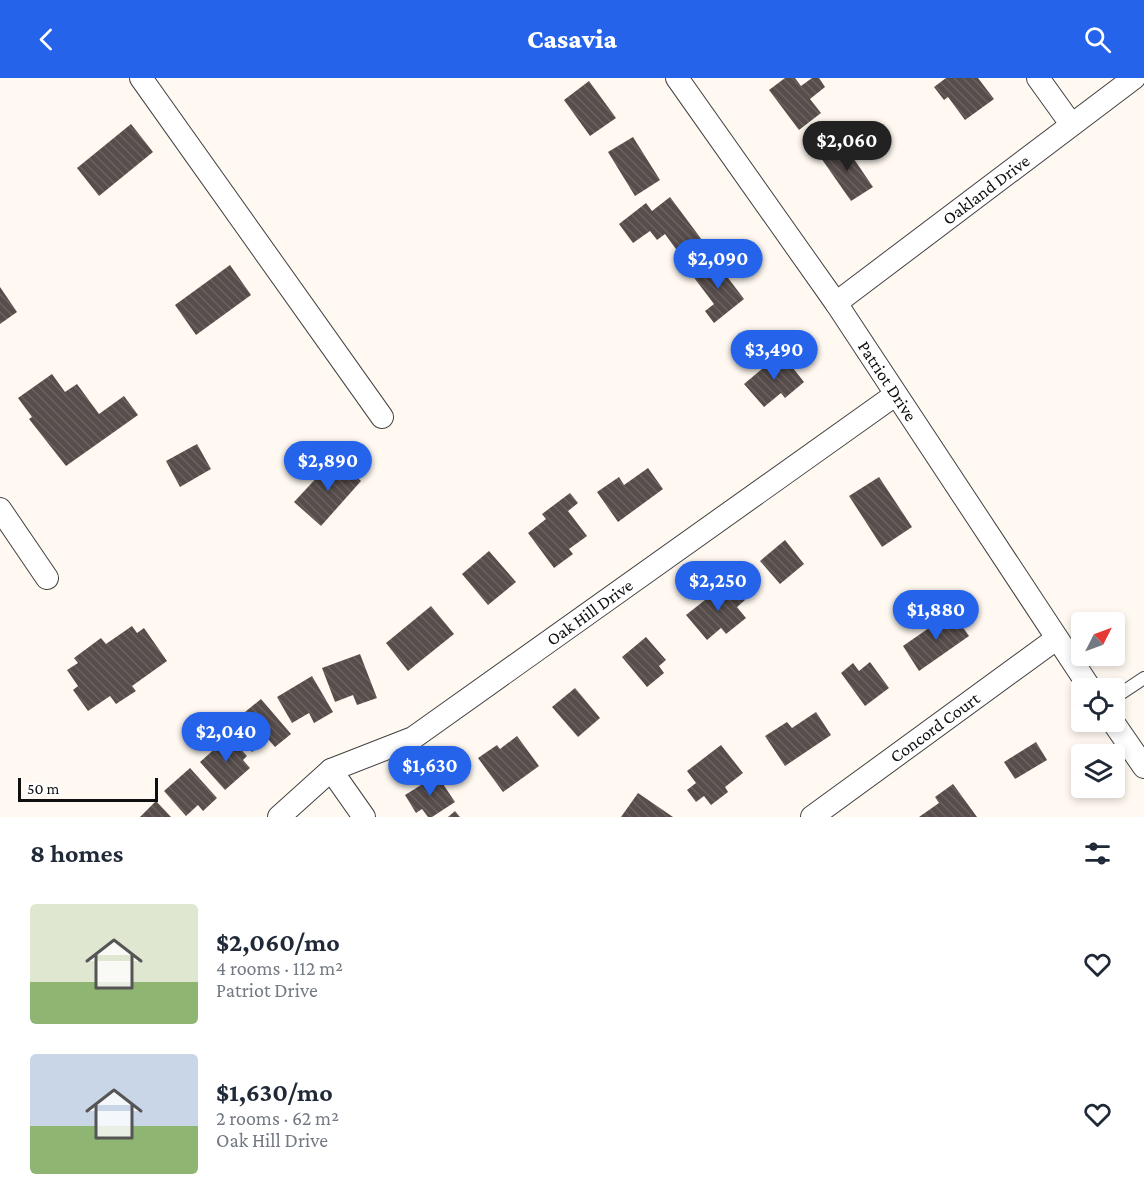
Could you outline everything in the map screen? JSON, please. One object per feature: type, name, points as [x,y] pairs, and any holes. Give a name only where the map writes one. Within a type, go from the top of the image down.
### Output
[{"type":"street","points":[[141,78],[382,417]]},
{"type":"street","name":"Patriot Drive","points":[[677,78],[836,303],[1083,678]]},
{"type":"street","points":[[1038,78],[1071,124]]},
{"type":"street","name":"Oakland Drive","points":[[836,303],[1134,78]]},
{"type":"street","name":"Oak Hill Drive","points":[[279,817],[331,770],[413,738],[896,395]]},
{"type":"street","points":[[0,508],[47,578]]},
{"type":"street","name":"Concord Court","points":[[812,817],[1056,639]]},
{"type":"street","points":[[1120,732],[1144,767]]},
{"type":"street","points":[[331,770],[364,817]]},
{"type":"lane","points":[[1125,691],[1144,678]]},
{"type":"building","points":[[785,78],[795,78],[801,86],[812,78],[819,78],[825,87],[810,99],[821,113],[799,130],[769,90]]},
{"type":"building","points":[[946,78],[978,78],[994,99],[965,120],[948,97],[944,100],[934,87]]},
{"type":"building","points":[[589,81],[616,118],[590,136],[564,100]]},
{"type":"building","points":[[131,124],[153,152],[99,196],[77,168]]},
{"type":"building","points":[[633,137],[660,180],[635,196],[608,152]]},
{"type":"building","points":[[843,143],[873,187],[851,201],[821,158]]},
{"type":"building","points":[[670,197],[702,240],[681,256],[665,234],[657,240],[650,231],[633,243],[619,224],[646,203],[652,211]]},
{"type":"building","points":[[713,258],[744,299],[714,323],[705,311],[714,304],[692,275]]},
{"type":"building","points":[[230,265],[251,295],[196,335],[175,305]]},
{"type":"building","points":[[0,287],[17,312],[0,324]]},
{"type":"building","points":[[781,353],[804,382],[785,398],[781,393],[764,407],[744,384]]},
{"type":"building","points":[[52,374],[65,392],[77,384],[99,414],[124,396],[138,415],[66,466],[29,419],[32,417],[18,398]]},
{"type":"building","points":[[197,444],[211,469],[180,487],[166,461]]},
{"type":"building","points":[[335,458],[361,481],[321,526],[294,502]]},
{"type":"building","points":[[648,468],[663,489],[618,522],[597,492],[619,477],[624,485]]},
{"type":"building","points":[[879,477],[912,527],[882,547],[849,496]]},
{"type":"building","points":[[570,493],[578,503],[568,511],[587,536],[569,549],[573,554],[554,568],[528,533],[546,519],[542,514]]},
{"type":"building","points":[[785,540],[804,564],[780,584],[760,561]]},
{"type":"building","points":[[489,551],[516,582],[488,605],[462,574]]},
{"type":"building","points":[[720,583],[727,592],[734,587],[745,600],[737,607],[746,618],[726,634],[721,628],[707,640],[686,615],[705,600],[702,597]]},
{"type":"building","points":[[431,606],[454,634],[408,671],[386,643]]},
{"type":"building","points":[[952,612],[969,636],[919,671],[903,646]]},
{"type":"building","points":[[132,626],[137,633],[144,628],[167,661],[132,686],[136,691],[116,704],[110,696],[88,711],[73,690],[78,686],[67,670],[78,663],[74,658],[101,638],[106,644]]},
{"type":"building","points":[[646,637],[666,660],[659,666],[664,673],[647,687],[622,657]]},
{"type":"building","points":[[360,654],[377,698],[357,705],[353,695],[335,702],[322,668]]},
{"type":"building","points":[[870,662],[889,688],[865,706],[841,673],[853,663],[859,671]]},
{"type":"building","points":[[312,676],[333,712],[314,723],[309,713],[292,723],[277,697]]},
{"type":"building","points":[[575,688],[600,718],[578,737],[552,707]]},
{"type":"building","points":[[261,699],[291,734],[275,747],[268,739],[252,752],[229,725]]},
{"type":"building","points":[[816,712],[831,735],[785,766],[765,736],[787,722],[792,728]]},
{"type":"building","points":[[229,736],[247,756],[243,760],[250,768],[225,790],[200,762]]},
{"type":"building","points":[[517,736],[539,766],[503,792],[478,758],[497,745],[500,749]]},
{"type":"building","points":[[1036,742],[1047,760],[1015,779],[1004,762]]},
{"type":"building","points":[[721,745],[743,773],[725,787],[728,792],[711,805],[704,796],[696,802],[687,790],[696,783],[687,771]]},
{"type":"building","points":[[190,768],[217,798],[203,811],[198,805],[186,816],[164,791]]},
{"type":"building","points":[[437,775],[455,802],[432,817],[428,817],[422,809],[416,813],[405,795]]},
{"type":"building","points":[[953,784],[977,817],[919,817],[939,803],[935,797]]},
{"type":"building","points":[[638,793],[673,817],[621,817]]},
{"type":"building","points":[[156,801],[171,817],[140,817]]},
{"type":"building","points":[[455,811],[460,817],[448,817]]}]
